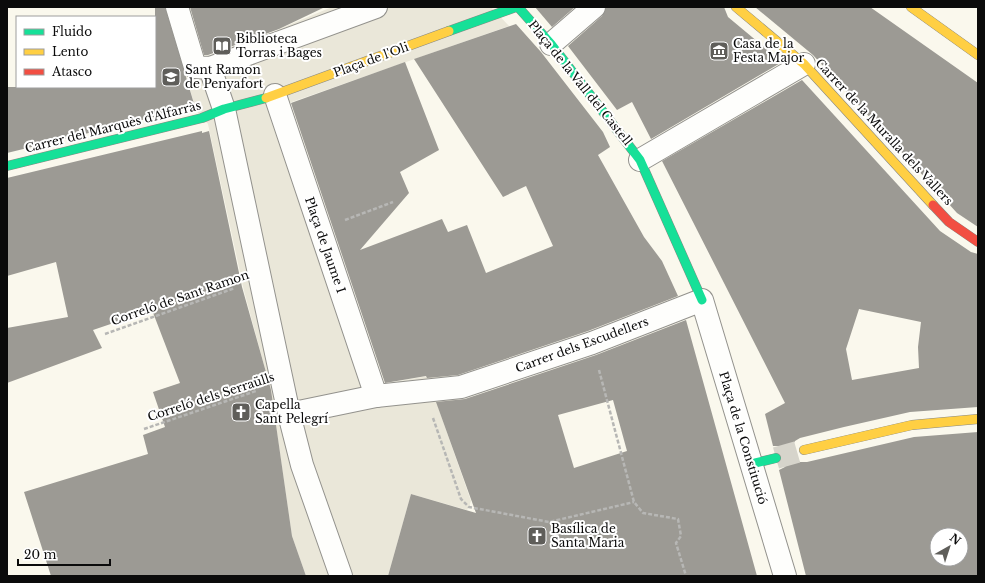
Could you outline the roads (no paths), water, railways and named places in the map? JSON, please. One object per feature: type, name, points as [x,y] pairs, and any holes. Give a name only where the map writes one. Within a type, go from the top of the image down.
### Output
[{"type":"street","points":[[178,7],[195,66],[210,68],[376,7]]},
{"type":"street","name":"Plaça de la Vall del Castell","points":[[517,7],[551,44],[640,160],[702,300]]},
{"type":"street","name":"Plaça de l'Oli","points":[[224,109],[275,95],[517,7]]},
{"type":"street","points":[[551,44],[594,7]]},
{"type":"street","name":"Carrer de la Muralla dels Vallers","points":[[736,7],[804,64],[949,222],[978,242]]},
{"type":"street","points":[[911,7],[978,54]]},
{"type":"street","points":[[640,160],[804,64]]},
{"type":"street","points":[[210,68],[224,109],[289,414],[302,464],[341,576]]},
{"type":"street","name":"Plaça de Jaume I","points":[[275,95],[376,396]]},
{"type":"street","name":"Carrer del Marquès d'Alfarràs","points":[[7,166],[202,118],[224,109]]},
{"type":"street","name":"Carrer dels Escudellers","points":[[376,396],[461,387],[592,343],[702,300]]},
{"type":"street","name":"Plaça de la Constitució","points":[[702,300],[785,576]]},
{"type":"street","points":[[289,414],[376,396]]},
{"type":"street","points":[[804,450],[890,428],[948,419],[978,419]]},
{"type":"street","points":[[752,464],[776,458]]},
{"type":"tunnel","points":[[776,458],[804,450]]},
{"type":"place","name":"Biblioteca Torras i Bages","points":[[222,46]]},
{"type":"place","name":"Casa de la Festa Major","points":[[719,51]]},
{"type":"place","name":"Sant Ramon de Penyafort","points":[[171,77]]},
{"type":"place","name":"Capella Sant Pelegrí","points":[[241,412]]},
{"type":"place","name":"Basílica de Santa Maria","points":[[537,536]]}]
